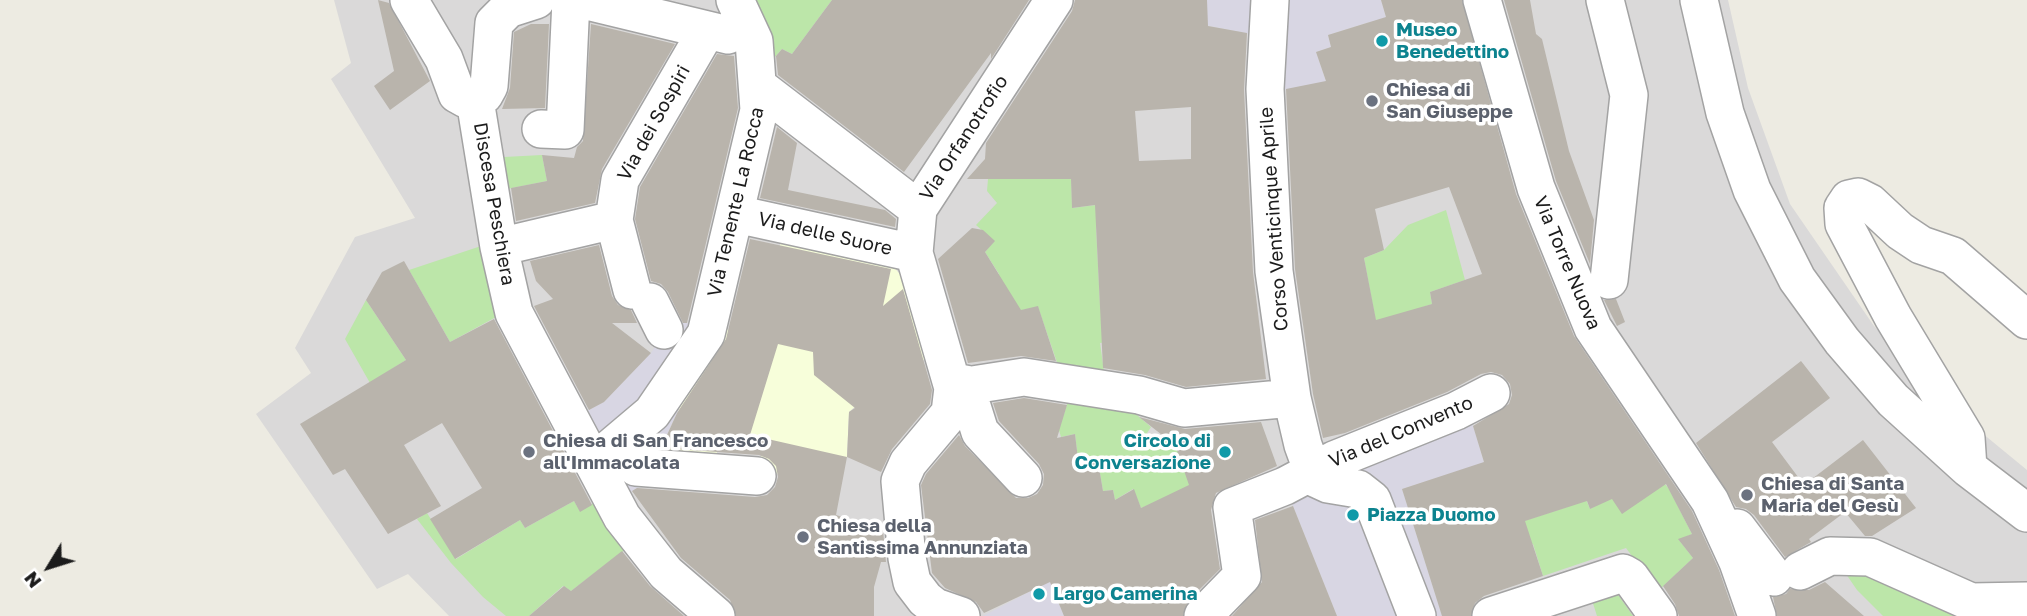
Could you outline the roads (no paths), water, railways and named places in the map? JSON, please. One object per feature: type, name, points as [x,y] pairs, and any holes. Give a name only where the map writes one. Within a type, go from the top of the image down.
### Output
[{"type":"street","name":"Discesa Peschiera","points":[[409,0],[444,59],[457,94],[475,100],[499,247],[514,313],[571,420],[607,451]]},
{"type":"street","points":[[475,100],[484,95],[489,86],[494,23],[508,9],[526,0],[536,0]]},
{"type":"street","points":[[541,129],[565,130],[571,0]]},
{"type":"street","points":[[583,0],[620,5],[754,41]]},
{"type":"street","name":"Via Tenente La Rocca","points":[[607,451],[652,413],[660,327],[706,334],[759,110],[754,41],[735,0]]},
{"type":"street","name":"Via Orfanotrofio","points":[[1023,478],[979,432],[959,386],[914,253],[918,209],[1054,0]]},
{"type":"street","name":"Corso Venticinque Aprile","points":[[1270,0],[1265,89],[1274,271],[1292,398],[1312,472]]},
{"type":"street","name":"Via Torre Nuova","points":[[1482,0],[1536,188],[1593,328],[1710,501],[1738,562],[1757,616]]},
{"type":"street","points":[[1605,0],[1629,95],[1609,280]]},
{"type":"street","points":[[1699,0],[1725,113],[1747,177],[1797,279],[1842,341],[1893,400],[1968,468],[2027,513]]},
{"type":"street","name":"Via dei Sospiri","points":[[660,327],[614,220],[620,180],[707,30]]},
{"type":"street","points":[[759,87],[918,209]]},
{"type":"street","points":[[1968,468],[1966,438],[1893,317],[1844,224],[1843,208],[1849,199],[1858,197],[1870,203],[1900,231],[1921,244],[1953,256],[2027,320]]},
{"type":"street","name":"Via delle Suore","points":[[736,214],[914,253]]},
{"type":"street","points":[[499,247],[614,220]]},
{"type":"street","points":[[954,615],[925,599],[912,582],[907,558],[900,481],[908,463],[950,414],[959,386],[1024,377],[1139,395],[1184,408],[1292,398]]},
{"type":"street","name":"Via del Convento","points":[[1203,616],[1242,576],[1232,507],[1456,411],[1490,393]]},
{"type":"street","points":[[607,451],[636,467],[757,476]]},
{"type":"street","points":[[607,451],[614,502],[640,544],[666,573],[716,616]]},
{"type":"street","points":[[1312,472],[1321,482],[1358,489],[1372,499],[1417,616]]},
{"type":"street","points":[[1710,501],[1787,574],[1830,556],[1870,557],[1971,602],[2027,601]]},
{"type":"street","points":[[1491,616],[1623,573],[1630,577],[1658,616]]},
{"type":"place","name":"Museo Benedettino","points":[[1382,41]]},
{"type":"place","name":"Chiesa di San Giuseppe","points":[[1372,101]]},
{"type":"place","name":"Chiesa di San Francesco all'Immacolata","points":[[529,452]]},
{"type":"place","name":"Circolo di Conversazione","points":[[1225,452]]},
{"type":"place","name":"Chiesa di Santa Maria del Gesù","points":[[1747,495]]},
{"type":"place","name":"Piazza Duomo","points":[[1353,515]]},
{"type":"place","name":"Chiesa della Santissima Annunziata","points":[[803,537]]},
{"type":"place","name":"Largo Camerina","points":[[1039,594]]}]
